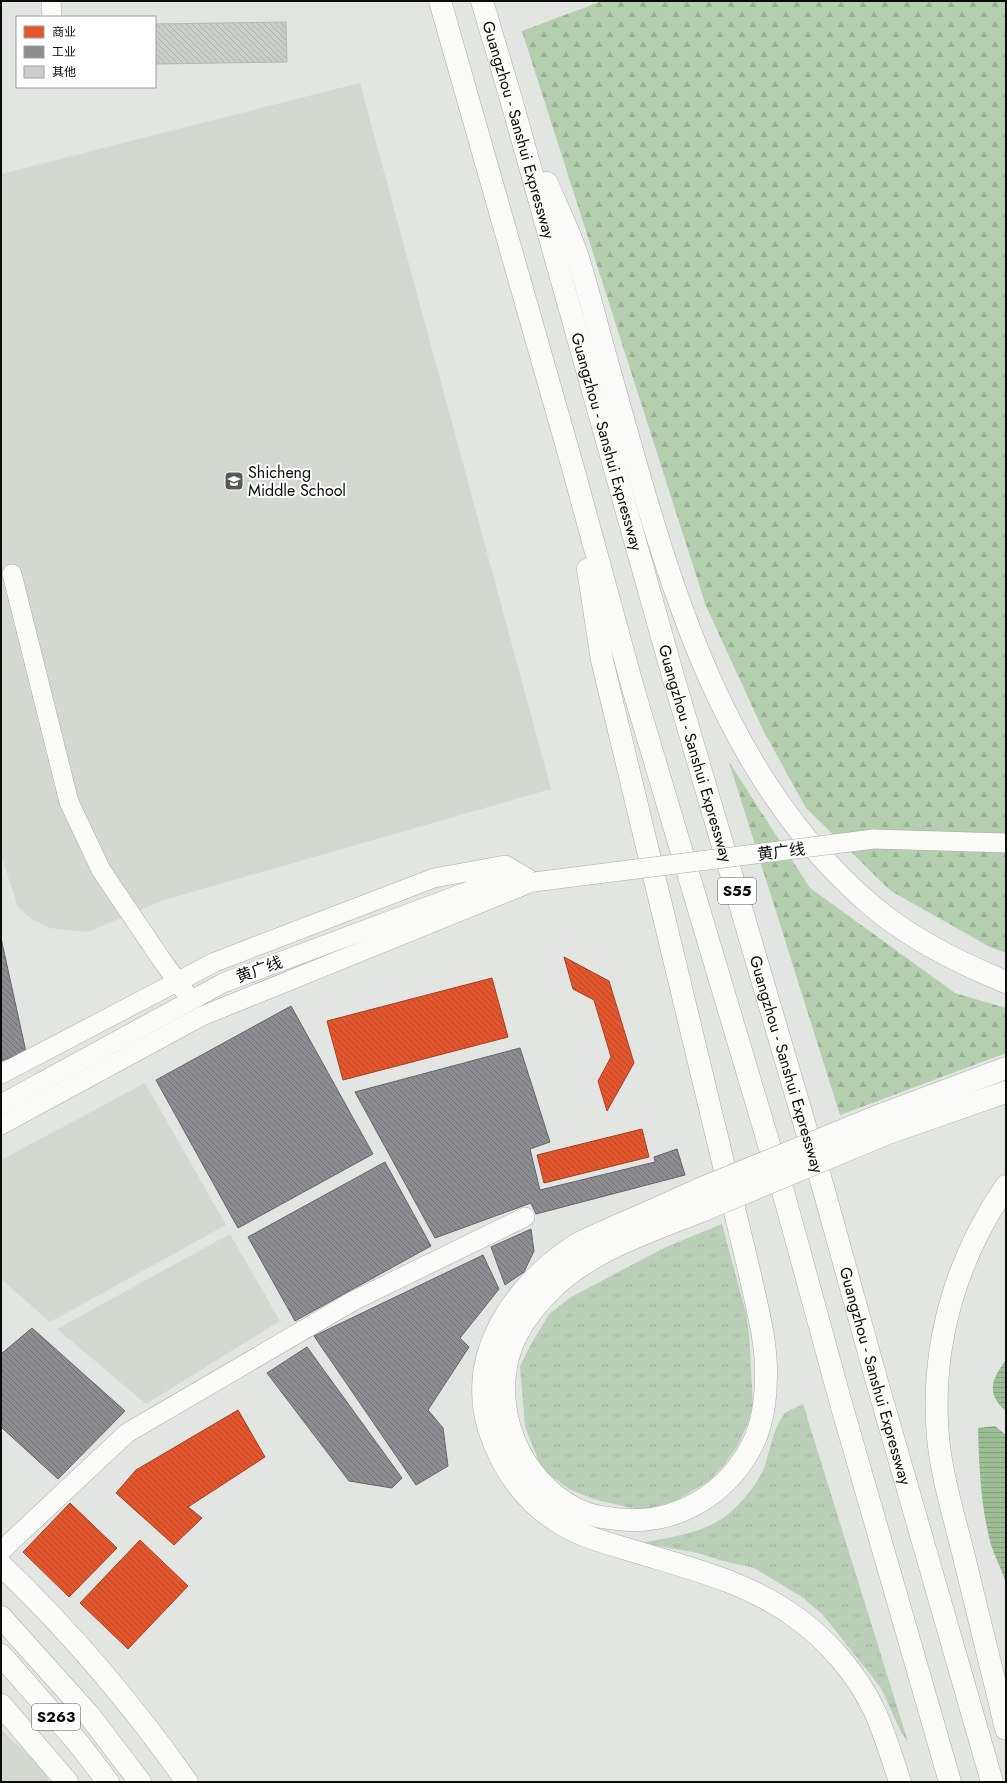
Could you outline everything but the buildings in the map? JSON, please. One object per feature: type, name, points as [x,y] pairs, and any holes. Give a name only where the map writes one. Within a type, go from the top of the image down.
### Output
[{"type":"main road","name":"S55","points":[[440,1],[573,468],[633,688],[781,1187],[842,1407],[950,1782]]},
{"type":"main road","name":"Guangzhou - Sanshui Expressway","points":[[482,1],[509,92],[671,669],[823,1187],[877,1382],[992,1782]]},
{"type":"main road","points":[[509,92],[575,250],[659,544],[688,627],[720,701],[748,756],[778,802],[805,837],[835,872],[873,907],[911,934],[948,956],[1006,982]]},
{"type":"main road","points":[[573,468],[602,660],[749,1270],[762,1333],[766,1375],[763,1405],[757,1435],[744,1460],[724,1484],[701,1502],[678,1513],[654,1520],[628,1522],[578,1510],[557,1496],[536,1478],[518,1453],[508,1428],[504,1401],[505,1373],[512,1345],[530,1314],[544,1296],[568,1275],[596,1255],[703,1199]]},
{"type":"main road","points":[[900,1782],[887,1740],[874,1710],[858,1682],[819,1636],[802,1622],[773,1602],[738,1585],[713,1575],[599,1540],[566,1527],[544,1512],[525,1495],[510,1475],[494,1446],[486,1418],[484,1388],[486,1364],[492,1342],[504,1315],[524,1289],[549,1266],[578,1244],[703,1199],[885,1123],[1006,1068]]},
{"type":"main road","points":[[885,1123],[1006,1092]]},
{"type":"main road","points":[[1006,1186],[987,1216],[959,1273],[948,1310],[937,1385],[937,1423],[944,1474],[1006,1729]]},
{"type":"main road","points":[[1,1565],[88,1655],[158,1741],[187,1782]]},
{"type":"main road","name":"S263","points":[[1,1617],[89,1715],[140,1782]]},
{"type":"main road","name":"S263","points":[[1,1654],[79,1744],[108,1782]]},
{"type":"main road","name":"S263","points":[[1,1705],[67,1782]]},
{"type":"street","points":[[51,1],[52,16]]},
{"type":"street","points":[[12,574],[69,802],[101,870],[177,982],[202,1016]]},
{"type":"street","name":"黄广线","points":[[1,1104],[223,982],[493,882],[534,882],[874,839],[1006,843]]},
{"type":"street","name":"黄广线","points":[[1,1074],[214,962],[434,878],[505,865],[534,882]]},
{"type":"street","points":[[1,1125],[202,1016],[534,882]]},
{"type":"street","points":[[1,1551],[127,1433],[353,1301],[525,1217]]},
{"type":"shaded area","name":"Shicheng Middle School","points":[[360,83],[551,789],[164,900],[87,932],[50,928],[33,920],[18,907],[1,855],[1,174]]},
{"type":"shaded area","points":[[145,1083],[226,1225],[50,1322],[1,1279],[1,1160]]},
{"type":"shaded area","points":[[230,1234],[280,1321],[146,1404],[57,1329]]},
{"type":"shaded area","points":[[1006,1360],[1006,1411],[999,1405],[995,1398],[993,1386],[997,1373]]},
{"type":"shaded area","points":[[995,1426],[1006,1435],[1005,1580],[991,1545],[985,1517],[980,1472],[978,1428]]},
{"type":"shaded area","points":[[1,1730],[43,1769],[49,1782],[1,1782]]},
{"type":"green space","points":[[602,1],[1006,1],[1006,953],[990,947],[891,891],[806,808],[763,730],[706,606],[522,31]]},
{"type":"green space","points":[[729,762],[810,888],[955,993],[1006,1008],[1006,1053],[840,1115]]},
{"type":"green space","points":[[722,1224],[746,1313],[749,1335],[753,1405],[749,1421],[738,1445],[725,1464],[709,1481],[677,1500],[644,1511],[593,1499],[569,1489],[542,1469],[525,1427],[520,1366],[530,1346],[549,1314],[571,1297],[666,1247]]},
{"type":"green space","points":[[803,1404],[908,1742],[901,1732],[881,1688],[823,1615],[802,1597],[754,1568],[723,1561],[698,1553],[642,1543],[696,1531],[726,1516],[748,1494],[761,1474],[774,1433],[784,1414]]},
{"type":"place","name":"Shicheng Middle School","points":[[234,481]]}]
